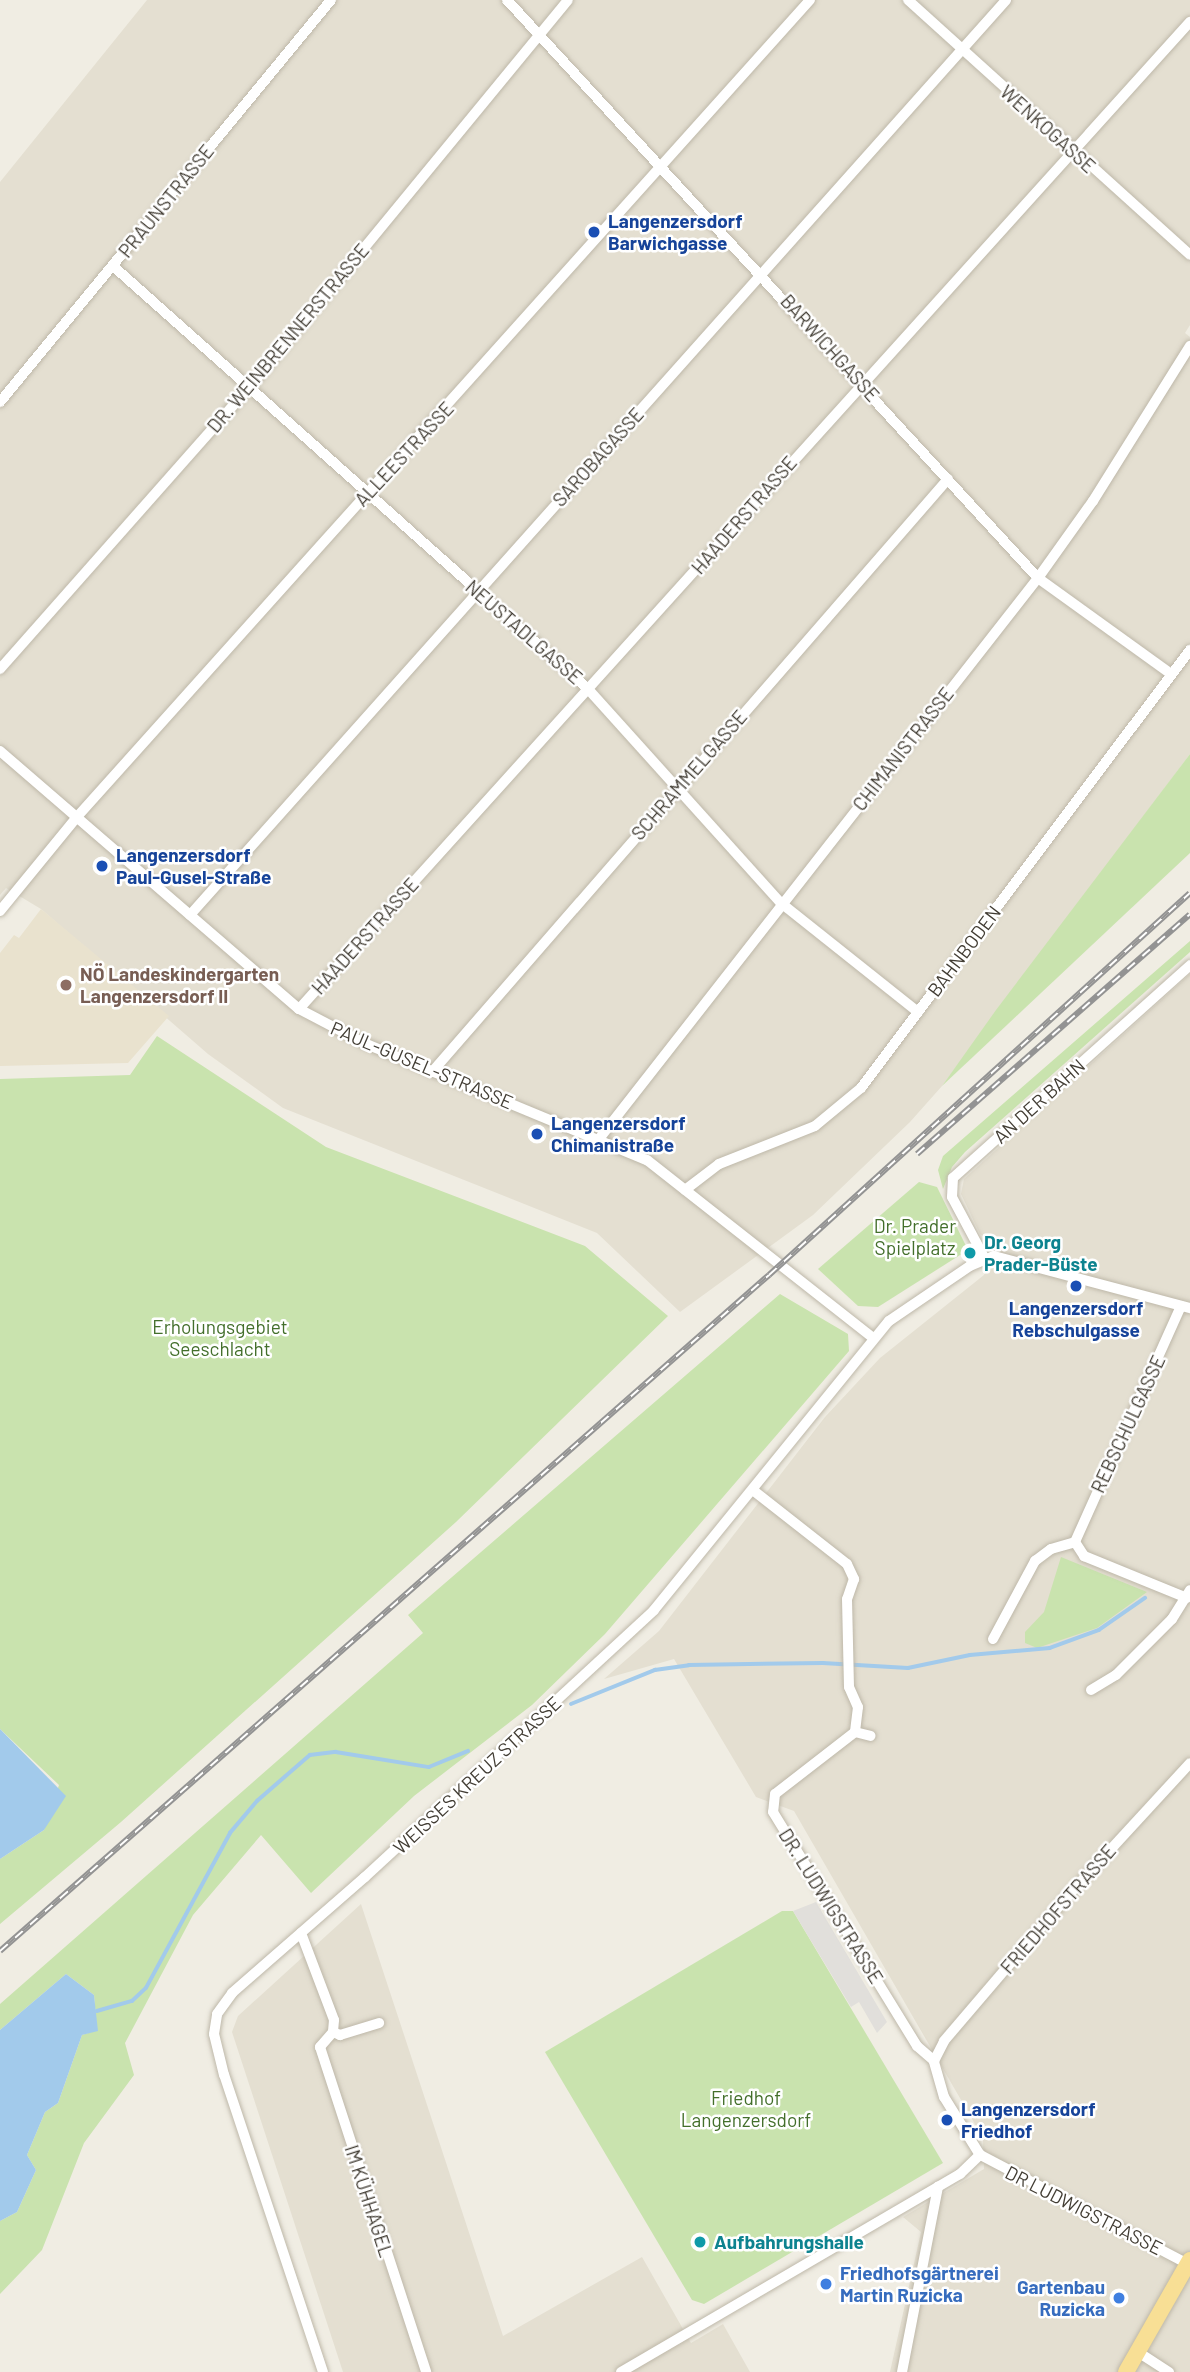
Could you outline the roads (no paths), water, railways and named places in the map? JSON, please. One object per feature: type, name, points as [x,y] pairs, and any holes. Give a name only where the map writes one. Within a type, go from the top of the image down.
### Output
[{"type":"main road","points":[[1126,2372],[1189,2262]]},
{"type":"street","name":"PRAUNSTRASSE","points":[[0,402],[331,0]]},
{"type":"street","name":"BARWICHGASSE","points":[[507,0],[762,273],[1038,578],[1171,674]]},
{"type":"street","name":"DR. WEINBRENNERSTRASSE","points":[[0,669],[249,388],[568,0]]},
{"type":"street","name":"ALLEESTRASSE","points":[[0,911],[76,818],[810,0]]},
{"type":"street","name":"WENKOGASSE","points":[[908,0],[1190,256]]},
{"type":"street","name":"SAROBAGASSE","points":[[190,915],[1006,0]]},
{"type":"street","name":"HAADERSTRASSE","points":[[299,1009],[589,690],[860,383],[1190,22]]},
{"type":"street","name":"NEUSTADLGASSE","points":[[113,266],[589,690],[781,903],[918,1012]]},
{"type":"street","name":"CHIMANISTRASSE","points":[[599,1139],[781,903],[1038,578],[1093,501],[1190,346]]},
{"type":"street","name":"SCHRAMMELGASSE","points":[[432,1072],[678,786],[948,479]]},
{"type":"street","name":"BAHNBODEN","points":[[685,1190],[719,1164],[795,1137],[831,1115],[861,1088],[1190,650]]},
{"type":"street","name":"PAUL-GUSEL-STRASSE","points":[[0,751],[299,1009],[432,1072],[647,1160],[873,1337]]},
{"type":"street","name":"AN DER BAHN","points":[[984,1257],[952,1196],[953,1178],[1190,965]]},
{"type":"street","points":[[984,1257],[995,1256],[1186,1307]]},
{"type":"street","name":"WEISSES KREUZ STRASSE","points":[[323,2372],[224,2076],[214,2034],[217,2014],[232,1993],[654,1610],[754,1490],[873,1337],[889,1321],[984,1257]]},
{"type":"street","name":"REBSCHULGASSE","points":[[1075,1542],[1186,1307]]},
{"type":"street","points":[[754,1490],[854,1571],[847,1599],[849,1687],[858,1707],[855,1732],[871,1736]]},
{"type":"street","points":[[993,1639],[1035,1561],[1051,1549],[1075,1542],[1084,1556],[1188,1594],[1172,1619],[1116,1675],[1091,1690]]},
{"type":"street","name":"DR. LUDWIGSTRASSE","points":[[855,1732],[775,1794],[773,1812],[917,2046],[934,2062]]},
{"type":"street","name":"FRIEDHOFSTRASSE","points":[[934,2062],[944,2041],[1066,1898],[1190,1763]]},
{"type":"street","name":"IM KÜHHAGEL","points":[[301,1933],[334,2020],[333,2032],[320,2047],[426,2372]]},
{"type":"street","points":[[333,2032],[340,2035],[379,2023]]},
{"type":"street","points":[[621,2372],[938,2186],[980,2155],[944,2097],[934,2062]]},
{"type":"street","name":"DR LUDWIGSTRASSE","points":[[980,2155],[1189,2262]]},
{"type":"street","points":[[902,2372],[938,2186]]},
{"type":"street","points":[[1138,2352],[1169,2372]]},
{"type":"water","points":[[0,1729],[66,1796],[44,1830],[0,1859]]},
{"type":"water","points":[[66,1974],[94,1995],[98,2031],[82,2035],[58,2103],[45,2112],[27,2155],[36,2170],[17,2212],[0,2221],[0,2030]]},
{"type":"waterway","points":[[571,1704],[655,1670],[689,1665],[823,1663],[908,1668],[970,1655],[1050,1648],[1099,1630],[1145,1598]]},
{"type":"waterway","points":[[97,2011],[132,2001],[146,1988],[230,1833],[257,1801],[310,1755],[336,1752],[429,1767],[468,1751]]},
{"type":"railway","points":[[0,1951],[769,1275],[1190,893]]},
{"type":"railway","points":[[917,1154],[1190,914]]},
{"type":"place","name":"Langenzersdorf Barwichgasse","points":[[594,232]]},
{"type":"place","name":"Langenzersdorf Paul-Gusel-Straße","points":[[102,866]]},
{"type":"place","name":"NÖ Landeskindergarten Langenzersdorf II","points":[[66,985]]},
{"type":"place","name":"Langenzersdorf Chimanistraße","points":[[537,1134]]},
{"type":"place","name":"Dr. Georg Prader-Büste","points":[[970,1253]]},
{"type":"place","name":"Langenzersdorf Rebschulgasse","points":[[1076,1286]]},
{"type":"place","name":"Langenzersdorf Friedhof","points":[[947,2120]]},
{"type":"place","name":"Aufbahrungshalle","points":[[700,2242]]},
{"type":"place","name":"Friedhofsgärtnerei Martin Ruzicka","points":[[826,2284]]},
{"type":"place","name":"Gartenbau Ruzicka","points":[[1119,2298]]},
{"type":"park label","name":"Dr. Prader Spielplatz","points":[[915,1237]]},
{"type":"park label","name":"Erholungsgebiet Seeschlacht","points":[[220,1338]]},
{"type":"park label","name":"Friedhof Langenzersdorf","points":[[746,2109]]}]
